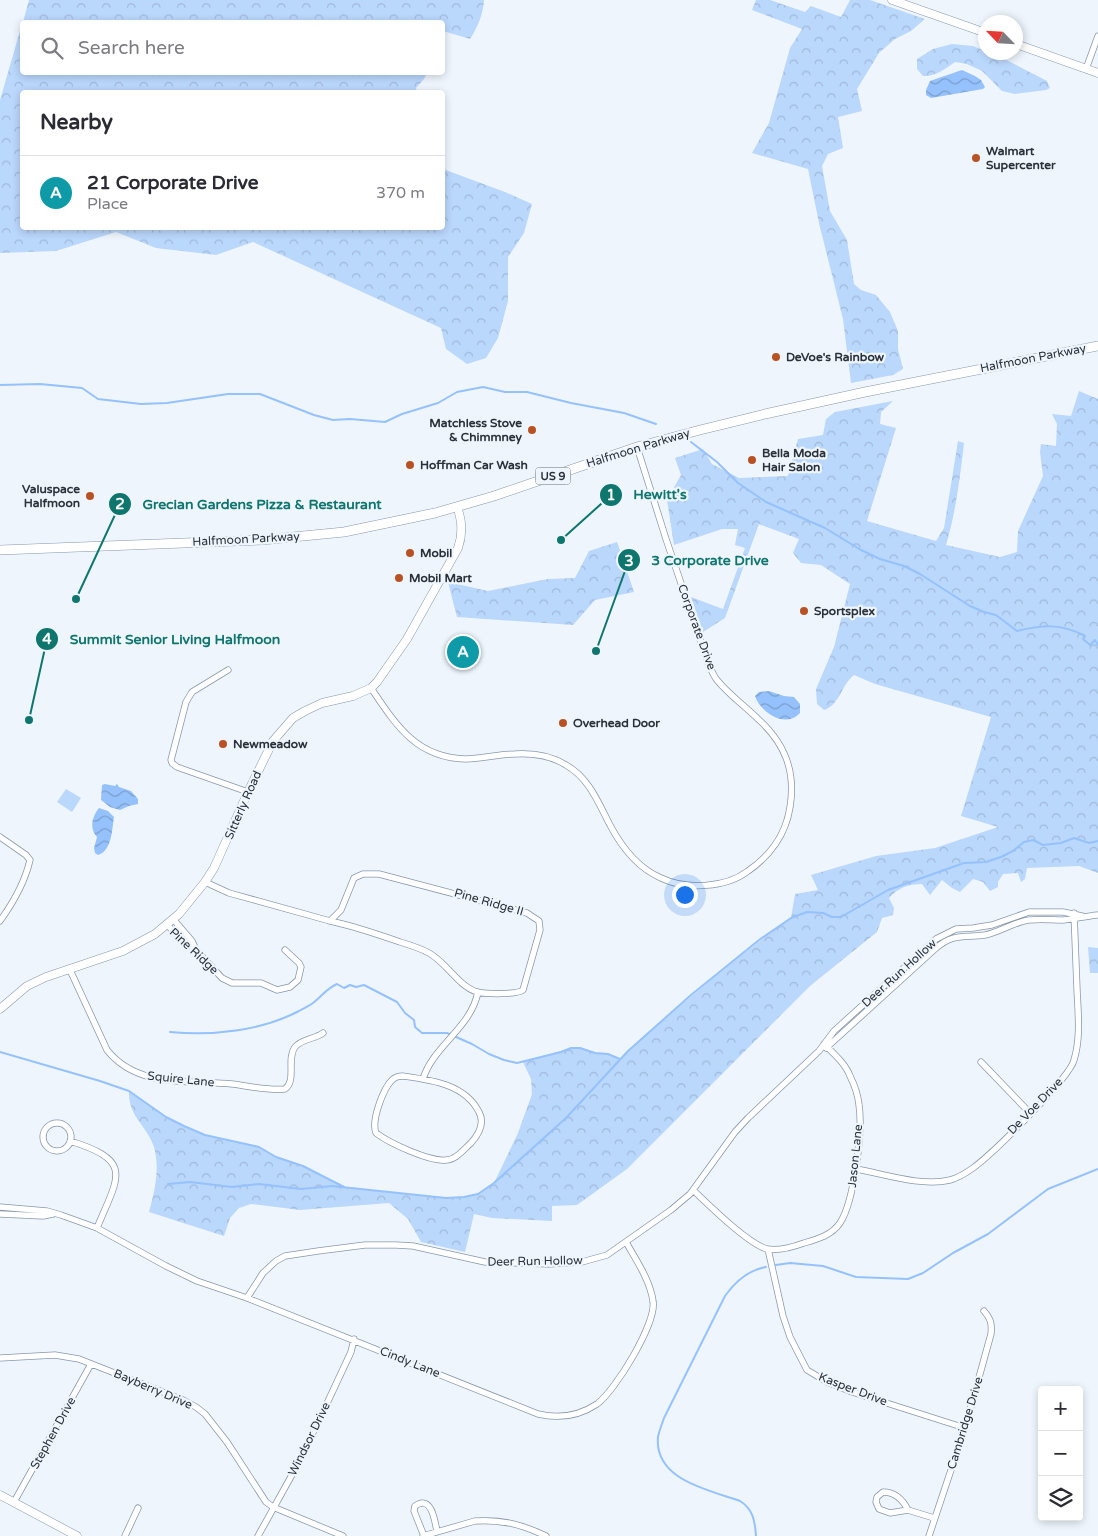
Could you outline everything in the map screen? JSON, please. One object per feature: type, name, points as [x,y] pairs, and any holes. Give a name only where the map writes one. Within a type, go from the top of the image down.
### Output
[{"type":"main road","name":"Halfmoon Parkway","points":[[0,550],[262,540],[344,532],[457,507],[637,447],[765,414],[1098,346]]},
{"type":"street","points":[[892,0],[978,30]]},
{"type":"street","points":[[1086,69],[1098,36]]},
{"type":"street","points":[[1023,46],[1098,73]]},
{"type":"street","name":"Corporate Drive","points":[[371,688],[395,722],[410,739],[427,750],[445,757],[468,759],[502,754],[533,753],[565,764],[586,783],[599,802],[609,824],[623,847],[639,864],[661,878],[687,885],[715,884],[740,878],[761,862],[778,842],[789,816],[793,790],[790,766],[780,745],[760,720],[716,679],[707,660],[637,447]]},
{"type":"street","points":[[371,688],[407,639],[458,548],[461,519],[457,507]]},
{"type":"street","points":[[228,670],[190,694],[186,702],[171,760],[177,767],[248,792]]},
{"type":"street","name":"Sitterly Road","points":[[0,1009],[27,986],[46,977],[123,951],[174,920],[205,882],[227,841],[273,741],[293,718],[322,703],[353,696],[371,688]]},
{"type":"street","points":[[0,837],[26,855],[30,860],[17,894],[0,921]]},
{"type":"street","name":"Pine Ridge II","points":[[330,921],[341,910],[354,878],[371,874],[386,874],[527,913],[535,917],[539,921],[540,930],[523,990],[516,993],[478,992]]},
{"type":"street","points":[[205,882],[229,893],[363,929],[431,954],[462,982],[478,992],[471,1012],[427,1068],[423,1079]]},
{"type":"street","name":"Deer Run Hollow","points":[[881,993],[936,939],[956,929],[1013,921],[1098,915]]},
{"type":"street","name":"De Voe Drive","points":[[856,1169],[920,1182],[951,1180],[974,1167],[1030,1113],[1066,1074],[1074,1063],[1078,1033],[1074,916]]},
{"type":"street","points":[[174,920],[192,941],[196,950]]},
{"type":"street","name":"Deer Run Hollow","points":[[248,1298],[263,1273],[276,1261],[285,1256],[366,1245],[396,1245],[421,1248],[485,1262],[549,1264],[597,1259],[607,1255],[671,1210],[693,1190],[735,1132],[826,1046],[834,1032],[881,993],[942,943],[954,937],[986,934],[1013,921]]},
{"type":"street","name":"Pine Ridge","points":[[167,925],[196,950],[227,981],[261,983],[276,990],[290,987],[298,980],[301,967],[285,950]]},
{"type":"street","points":[[945,934],[949,940]]},
{"type":"street","name":"Squire Lane","points":[[70,970],[107,1050],[125,1068],[148,1077],[283,1090],[288,1088],[290,1083],[292,1054],[297,1045],[323,1033]]},
{"type":"street","name":"Jason Lane","points":[[768,1249],[778,1250],[823,1237],[833,1231],[846,1213],[856,1169],[859,1106],[850,1075],[826,1046]]},
{"type":"street","points":[[981,1062],[1030,1113]]},
{"type":"street","points":[[403,1076],[423,1079],[446,1085],[466,1095],[472,1100],[481,1115],[480,1128],[474,1139],[450,1160],[442,1160],[412,1152],[379,1135],[374,1130],[374,1121],[378,1109],[392,1080],[403,1076]]},
{"type":"street","points":[[53,1124],[62,1124],[69,1129],[70,1141],[64,1149],[51,1149],[44,1142],[44,1132],[53,1124]]},
{"type":"street","points":[[70,1141],[95,1149],[106,1156],[116,1169],[114,1187],[97,1228]]},
{"type":"street","points":[[693,1190],[751,1241],[768,1249]]},
{"type":"street","name":"Cindy Lane","points":[[0,1207],[38,1210],[97,1228],[197,1281],[248,1298],[538,1414],[562,1417],[576,1414],[605,1397],[638,1347],[650,1321],[653,1301],[644,1275],[626,1242]]},
{"type":"street","name":"Cindy Lane","points":[[0,1214],[43,1216],[55,1214]]},
{"type":"street","name":"Kasper Drive","points":[[768,1249],[783,1316],[790,1337],[808,1370],[827,1382],[852,1392],[965,1428]]},
{"type":"street","name":"Cambridge Drive","points":[[928,1536],[965,1428],[991,1334],[992,1324],[984,1311]]},
{"type":"street","name":"Windsor Drive","points":[[258,1536],[293,1473],[322,1414],[351,1352],[354,1340]]},
{"type":"street","name":"Bayberry Drive","points":[[0,1358],[54,1355],[79,1359],[183,1400],[205,1414],[227,1442],[266,1502],[273,1507],[343,1536]]},
{"type":"street","name":"Stephen Drive","points":[[14,1502],[92,1364]]},
{"type":"street","points":[[908,1510],[892,1493],[883,1492],[877,1497],[877,1506],[885,1513],[908,1510],[934,1518]]},
{"type":"street","points":[[0,1495],[77,1536]]},
{"type":"street","points":[[438,1532],[428,1504],[419,1502],[415,1506],[414,1511],[426,1535],[438,1532],[475,1521],[500,1521],[526,1527],[546,1536]]},
{"type":"street","points":[[125,1536],[138,1508]]},
{"type":"green space","points":[[29,0],[484,0],[480,20],[470,39],[445,32],[445,20],[24,20]]},
{"type":"green space","points":[[756,0],[770,0],[805,12],[811,6],[841,17],[850,0],[870,0],[925,19],[911,31],[895,39],[879,53],[857,89],[862,111],[838,117],[843,148],[828,154],[822,166],[830,211],[847,240],[854,284],[861,290],[876,295],[890,312],[898,331],[898,349],[903,369],[893,375],[851,383],[843,319],[819,223],[808,169],[752,153],[769,123],[790,48],[802,29],[752,10]]},
{"type":"green space","points":[[20,31],[20,75],[426,75],[416,90],[20,90],[20,230],[445,230],[445,170],[532,204],[524,233],[508,257],[508,301],[498,338],[486,358],[467,364],[446,349],[441,328],[253,242],[216,255],[156,248],[116,232],[56,251],[0,253],[0,100]]},
{"type":"green space","points":[[952,44],[973,46],[978,48],[978,60],[1007,60],[1047,81],[1050,88],[1015,94],[1002,91],[982,71],[967,64],[955,62],[936,74],[923,76],[917,69],[917,59],[933,49]]},
{"type":"green space","points":[[1079,391],[1098,399],[1098,873],[1079,866],[1027,868],[1025,879],[1021,882],[1018,873],[1003,874],[998,882],[998,887],[990,891],[983,882],[973,879],[960,892],[942,880],[930,895],[922,884],[900,889],[889,898],[894,908],[893,915],[882,918],[877,932],[810,986],[627,1169],[577,1205],[552,1206],[552,1221],[492,1218],[474,1214],[465,1252],[421,1242],[408,1219],[389,1203],[300,1210],[251,1204],[239,1208],[230,1218],[224,1236],[149,1212],[156,1180],[156,1155],[151,1139],[132,1108],[129,1091],[166,1117],[184,1126],[205,1135],[259,1147],[276,1157],[303,1166],[346,1187],[446,1198],[478,1194],[494,1183],[518,1133],[532,1094],[531,1079],[523,1062],[571,1048],[608,1054],[621,1059],[708,983],[791,918],[795,894],[818,890],[811,875],[876,856],[935,848],[998,827],[961,816],[991,717],[875,684],[854,675],[834,704],[824,710],[817,704],[816,689],[834,647],[850,584],[821,565],[801,563],[793,553],[799,539],[759,524],[725,618],[703,632],[691,597],[723,609],[745,548],[735,545],[738,529],[722,529],[674,545],[667,500],[681,475],[675,458],[703,449],[712,464],[739,478],[788,476],[798,439],[823,435],[826,419],[835,412],[893,401],[881,412],[880,424],[896,428],[867,521],[936,541],[944,528],[958,441],[964,443],[955,507],[946,545],[1000,557],[1017,552],[1018,531],[1043,476],[1041,444],[1056,446],[1057,424],[1052,414],[1071,416]]},
{"type":"green space","points":[[617,542],[634,592],[595,600],[573,625],[457,617],[448,582],[488,591],[548,579],[575,578],[589,551]]},
{"type":"green space","points":[[66,789],[81,798],[72,812],[57,802]]},
{"type":"green space","points":[[1088,947],[1098,948],[1098,973],[1090,973]]},
{"type":"water","points":[[962,70],[981,80],[985,87],[983,89],[931,98],[926,95],[930,81]]},
{"type":"water","points":[[769,691],[794,697],[800,704],[800,713],[794,718],[781,719],[768,713],[762,708],[755,696],[759,692]]},
{"type":"water","points":[[117,784],[119,787],[131,791],[138,799],[138,804],[120,810],[110,807],[101,800],[102,785],[115,786]]},
{"type":"water","points":[[99,808],[108,811],[114,817],[109,844],[103,853],[98,855],[95,853],[94,848],[97,837],[92,826],[93,819]]},
{"type":"waterway","points":[[0,385],[40,384],[82,388],[98,399],[141,404],[167,403],[228,394],[260,394],[314,415],[333,420],[350,419],[385,422],[402,414],[438,403],[457,392],[483,387],[505,392],[527,392],[624,413],[656,424]]},
{"type":"waterway","points":[[691,442],[717,462],[738,483],[766,502],[825,528],[880,559],[904,566],[920,574],[970,606],[996,615],[1017,631],[1035,627],[1060,627],[1085,636],[1083,639],[1090,645],[1095,640],[1098,645]]},
{"type":"waterway","points":[[168,1184],[190,1182],[232,1187],[259,1184],[301,1189],[332,1186],[446,1198],[478,1194],[494,1183],[566,1118],[628,1051],[691,995],[759,940],[791,918],[807,912],[841,917],[888,890],[964,863],[986,862],[1001,857],[1013,851],[1024,842],[1033,840],[1043,845],[1061,843],[1074,838],[1089,843],[1098,841]]},
{"type":"waterway","points":[[170,1032],[203,1033],[253,1027],[284,1018],[299,1011],[313,1003],[327,990],[337,984],[344,988],[350,985],[356,987],[364,985],[397,1002],[405,1013],[414,1020],[415,1027],[422,1033],[447,1033],[504,1060],[517,1063],[571,1048],[608,1054],[620,1059]]},
{"type":"waterway","points":[[0,1052],[129,1091],[166,1117],[184,1126],[205,1135],[259,1147],[276,1157],[303,1166],[344,1187]]},
{"type":"waterway","points":[[776,1265],[790,1263],[823,1266],[856,1277],[908,1279],[923,1273],[953,1253],[988,1234],[1048,1189],[1098,1169]]},
{"type":"waterway","points":[[756,1536],[751,1512],[744,1504],[686,1481],[665,1464],[659,1452],[658,1437],[664,1418],[725,1296],[742,1277],[766,1267]]},
{"type":"place","name":"Walmart Supercenter","points":[[976,158]]},
{"type":"place","name":"DeVoe's Rainbow","points":[[776,357]]},
{"type":"place","name":"Matchless Stove & Chimmney","points":[[532,430]]},
{"type":"place","name":"Bella Moda Hair Salon","points":[[752,460]]},
{"type":"place","name":"Hoffman Car Wash","points":[[410,465]]},
{"type":"place","name":"Valuspace Halfmoon","points":[[90,496]]},
{"type":"place","name":"Hewitt's","points":[[561,540]]},
{"type":"place","name":"Mobil","points":[[410,553]]},
{"type":"place","name":"Mobil Mart","points":[[399,578]]},
{"type":"place","name":"Grecian Gardens Pizza & Restaurant","points":[[76,599]]},
{"type":"place","name":"Sportsplex","points":[[804,611]]},
{"type":"place","name":"3 Corporate Drive","points":[[596,651]]},
{"type":"place","name":"21 Corporate Drive","points":[[463,652]]},
{"type":"place","name":"Summit Senior Living Halfmoon","points":[[29,720]]},
{"type":"place","name":"Overhead Door","points":[[563,723]]},
{"type":"place","name":"Newmeadow","points":[[223,744]]}]
